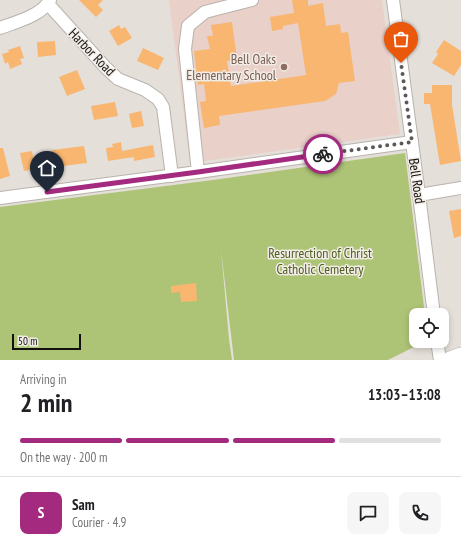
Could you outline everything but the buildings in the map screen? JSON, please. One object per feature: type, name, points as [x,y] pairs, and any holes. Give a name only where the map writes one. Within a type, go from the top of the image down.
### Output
[{"type":"highway","points":[[450,360],[461,356]]},
{"type":"street","points":[[198,172],[185,49],[188,26],[205,12],[252,0]]},
{"type":"street","name":"Bell Road","points":[[392,0],[433,308]]},
{"type":"street","points":[[0,28],[29,18],[49,2]]},
{"type":"street","name":"Harbor Road","points":[[49,2],[106,68],[118,79],[145,90],[158,99],[163,107],[172,176]]},
{"type":"street","points":[[0,198],[172,176],[412,142]]},
{"type":"street","points":[[419,195],[461,188]]},
{"type":"street","points":[[438,348],[440,360]]},
{"type":"shaded area","name":"Bell Oaks Elementary School","points":[[169,0],[382,0],[400,134],[190,163]]},
{"type":"green space","name":"Resurrection of Christ Catholic Cemetery","points":[[405,153],[424,308],[409,308],[409,348],[412,348],[388,360],[234,360],[221,250],[232,360],[0,360],[0,207],[213,180]]},
{"type":"way so far","points":[[323,154],[412,142],[401,63]]},
{"type":"place","name":"Bell Oaks Elementary School","points":[[284,67]]},
{"type":"route","points":[[47,192],[323,154]]}]
